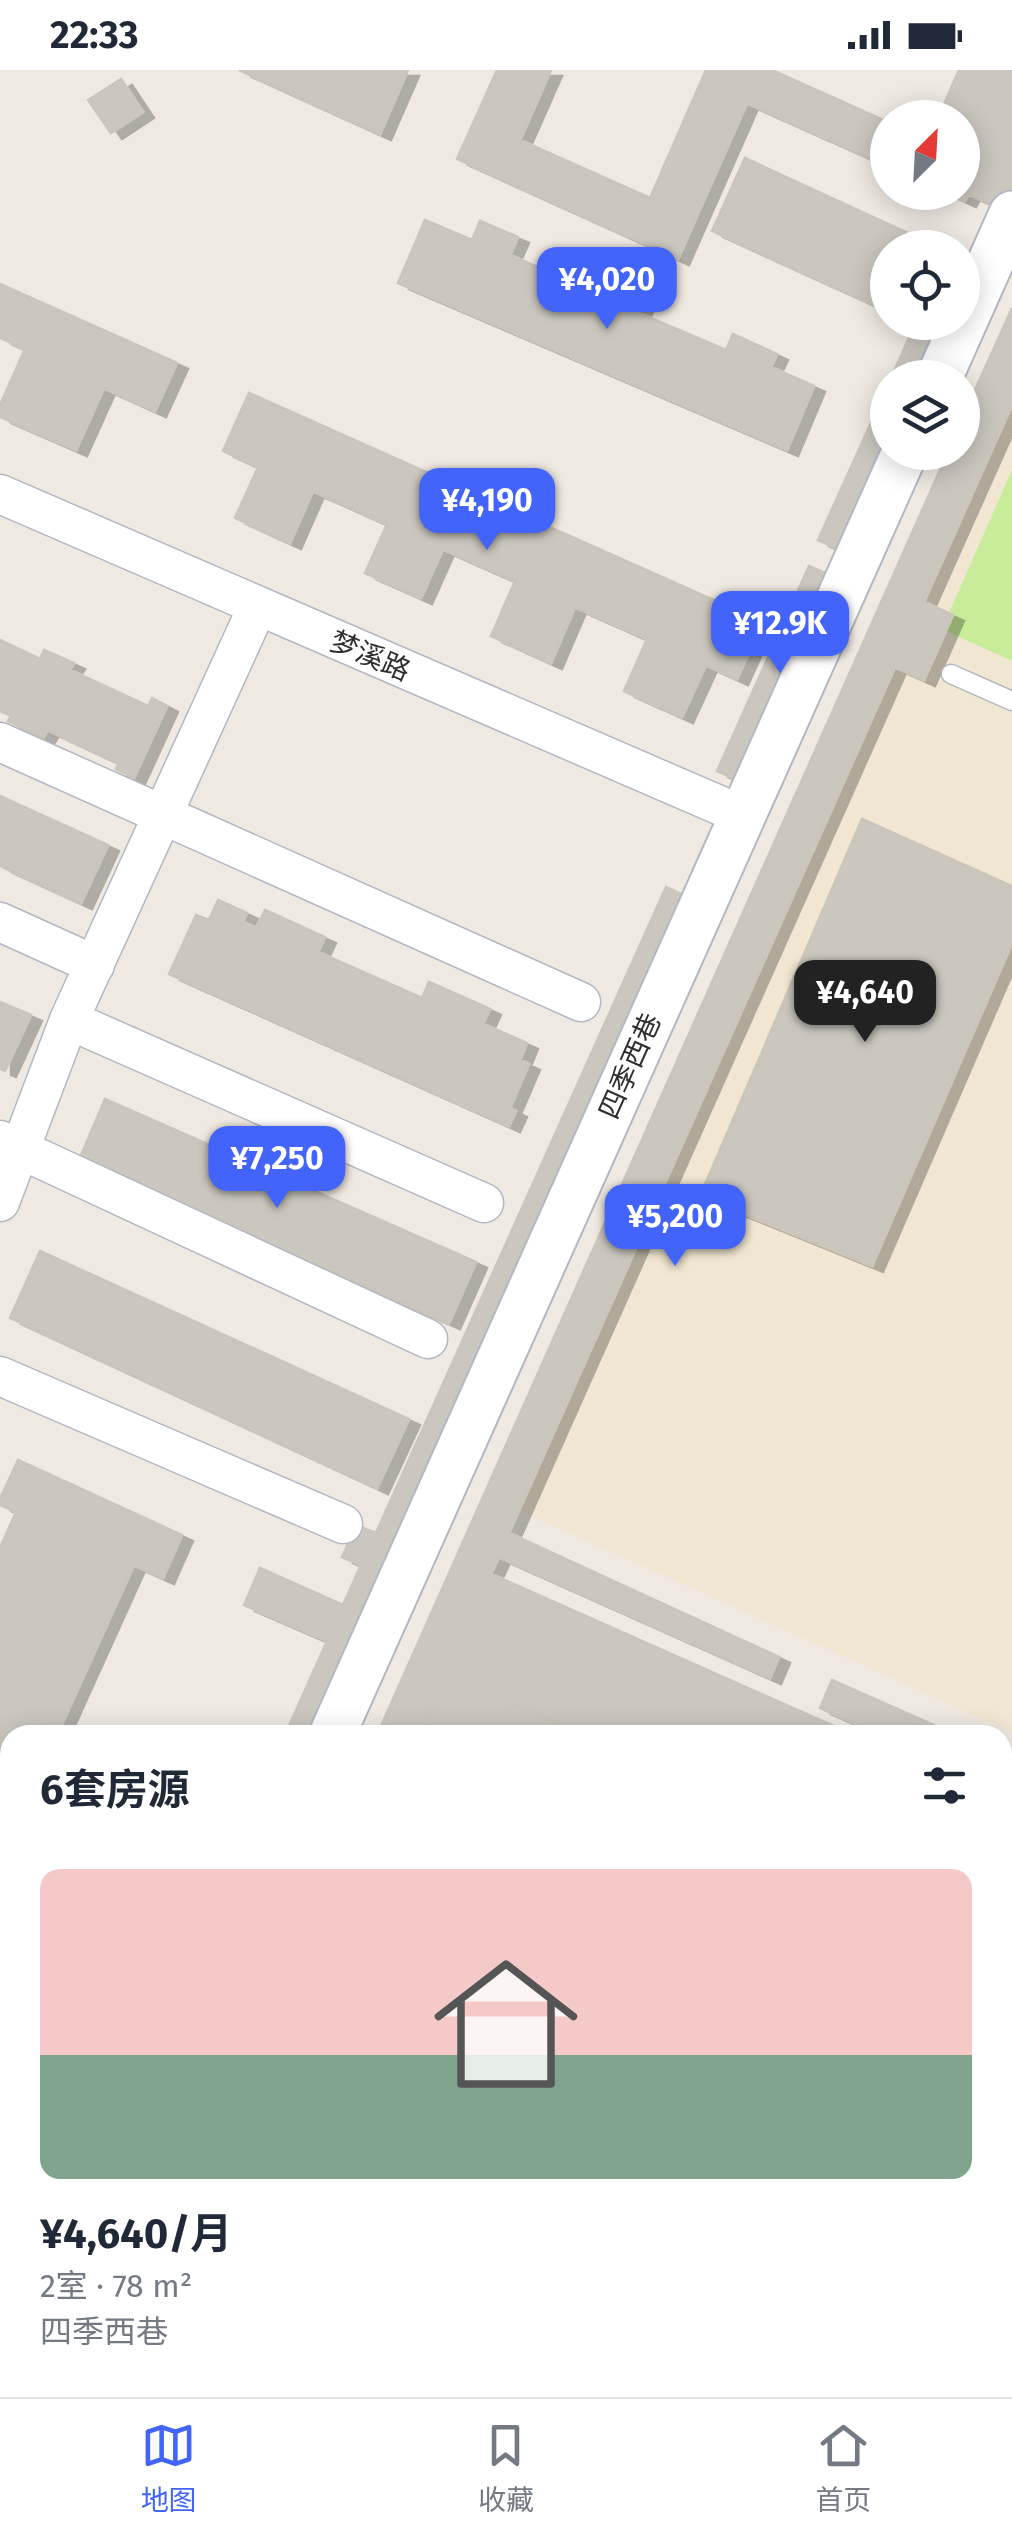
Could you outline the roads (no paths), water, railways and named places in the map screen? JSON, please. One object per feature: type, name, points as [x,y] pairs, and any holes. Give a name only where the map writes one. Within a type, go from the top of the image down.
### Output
[{"type":"street","points":[[946,360],[1012,214]]},
{"type":"street","name":"四季西巷","points":[[336,1725],[897,470]]},
{"type":"street","name":"梦溪路","points":[[0,494],[742,814]]},
{"type":"street","points":[[0,1202],[11,1145],[257,608]]},
{"type":"street","points":[[0,742],[582,1002]]},
{"type":"street","points":[[0,922],[95,965]]},
{"type":"street","points":[[69,1020],[484,1204]]},
{"type":"street","points":[[11,1145],[428,1339]]},
{"type":"street","points":[[0,1376],[343,1524]]},
{"type":"lane","points":[[951,674],[1012,701]]}]
